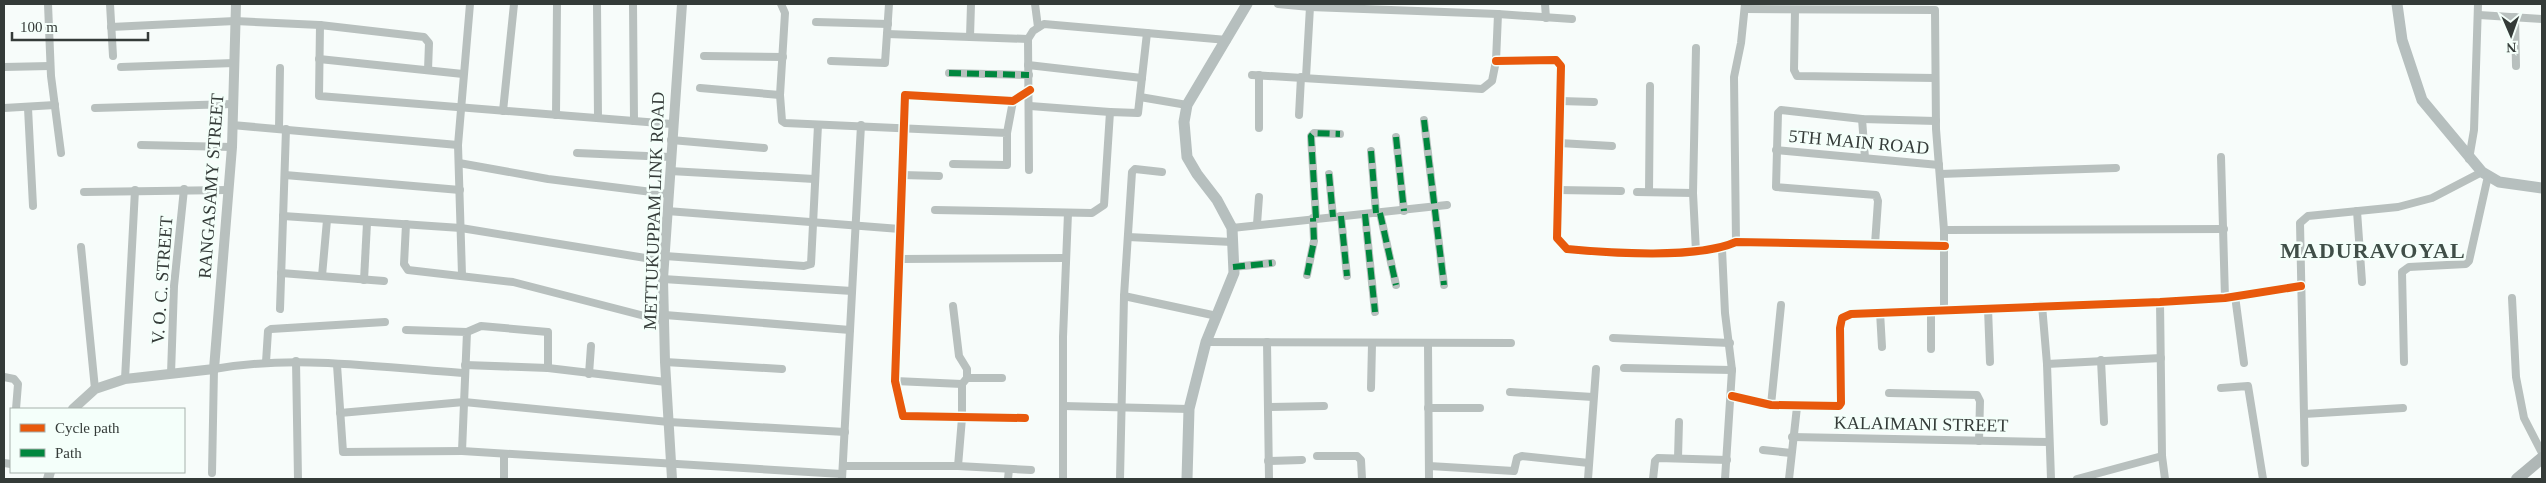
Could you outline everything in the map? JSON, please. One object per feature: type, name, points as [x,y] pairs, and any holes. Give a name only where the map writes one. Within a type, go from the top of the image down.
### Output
[{"type":"main road","points":[[1187,479],[1189,409],[1206,342],[1234,273],[1232,228],[1218,200],[1197,174],[1188,156],[1184,122],[1187,105],[1247,4]]},
{"type":"main road","points":[[2397,4],[2402,40],[2422,100],[2469,159],[2485,174],[2499,182],[2542,188]]},
{"type":"main road","points":[[2517,479],[2542,458]]},
{"type":"street","points":[[48,4],[50,66],[61,153]]},
{"type":"street","points":[[110,4],[113,56]]},
{"type":"street","name":"RANGASAMY STREET","points":[[214,369],[232,147],[236,4]]},
{"type":"street","points":[[462,275],[458,145],[470,4]]},
{"type":"street","points":[[503,111],[514,4]]},
{"type":"street","points":[[556,115],[557,4]]},
{"type":"street","points":[[597,4],[598,118]]},
{"type":"street","points":[[633,4],[634,121]]},
{"type":"street","name":"METTUKUPPAM LINK ROAD","points":[[672,479],[665,362],[663,279],[672,124],[682,4]]},
{"type":"street","points":[[781,4],[785,14],[780,95],[782,121],[785,123],[1008,132]]},
{"type":"street","points":[[830,60],[884,63],[889,4]]},
{"type":"street","points":[[970,37],[971,4]]},
{"type":"street","points":[[1034,4],[1038,27]]},
{"type":"street","points":[[1278,4],[1310,8],[1572,18]]},
{"type":"street","points":[[1546,4],[1546,18]]},
{"type":"street","points":[[2469,159],[2474,130],[2478,4]]},
{"type":"street","points":[[1736,242],[1734,77],[1745,6],[1795,10],[1902,7],[1935,10],[1936,121],[1945,246],[1944,310]]},
{"type":"street","points":[[1299,115],[1310,8]]},
{"type":"street","points":[[1795,10],[1794,70],[1798,76],[1935,78]]},
{"type":"street","points":[[1259,128],[1256,75],[1482,89],[1492,81],[1496,61],[1498,14]]},
{"type":"street","points":[[2479,15],[2542,19]]},
{"type":"street","points":[[2515,17],[2516,66]]},
{"type":"street","points":[[111,27],[235,21],[320,25],[424,37],[429,43],[428,70]]},
{"type":"street","points":[[816,22],[888,24]]},
{"type":"street","points":[[1029,170],[1030,90],[1028,38],[1038,27],[1044,24],[1226,40]]},
{"type":"street","points":[[320,25],[319,96],[672,124]]},
{"type":"street","points":[[1030,106],[1138,113],[1147,33]]},
{"type":"street","points":[[887,34],[1028,38]]},
{"type":"street","points":[[1696,48],[1693,193],[1696,252]]},
{"type":"street","points":[[704,56],[783,57]]},
{"type":"street","points":[[319,59],[463,74]]},
{"type":"street","points":[[1496,61],[1556,60],[1561,66],[1557,238],[1567,249],[1696,252],[1722,249],[1736,242],[1945,246]]},
{"type":"street","points":[[122,67],[234,62]]},
{"type":"street","points":[[1028,65],[1142,78]]},
{"type":"street","points":[[4,67],[50,66]]},
{"type":"street","points":[[280,68],[285,175],[280,309]]},
{"type":"street","points":[[949,73],[1029,74]]},
{"type":"street","points":[[1649,192],[1650,86]]},
{"type":"street","points":[[700,88],[780,95]]},
{"type":"street","points":[[1025,418],[903,416],[895,381],[906,95],[1013,101],[1030,90]]},
{"type":"street","points":[[1140,97],[1187,105]]},
{"type":"street","points":[[954,164],[1007,165],[1008,132],[1013,101]]},
{"type":"street","points":[[1560,101],[1594,102]]},
{"type":"street","points":[[95,108],[233,104]]},
{"type":"street","points":[[4,108],[56,105]]},
{"type":"street","points":[[28,108],[33,206]]},
{"type":"street","points":[[1875,244],[1878,201],[1876,195],[1778,188],[1775,186],[1779,111],[1862,119],[1936,121]]},
{"type":"street","points":[[935,210],[1092,213],[1104,205],[1110,112]]},
{"type":"street","points":[[1862,119],[1865,158]]},
{"type":"street","points":[[1424,120],[1444,285]]},
{"type":"street","points":[[232,125],[458,145]]},
{"type":"street","points":[[283,216],[461,228],[664,258],[804,266],[811,264],[818,125]]},
{"type":"street","points":[[842,473],[861,125]]},
{"type":"street","points":[[1306,275],[1314,241],[1310,136],[1314,133],[1340,134]]},
{"type":"street","points":[[1396,138],[1404,211]]},
{"type":"street","points":[[671,140],[764,148]]},
{"type":"street","points":[[1559,142],[1612,146]]},
{"type":"street","points":[[141,145],[232,147]]},
{"type":"street","name":"5TH MAIN ROAD","points":[[1776,150],[1940,165]]},
{"type":"street","points":[[1371,151],[1378,213],[1396,285]]},
{"type":"street","points":[[577,153],[670,157]]},
{"type":"street","points":[[2221,157],[2225,298]]},
{"type":"street","points":[[459,162],[548,179],[668,194]]},
{"type":"street","points":[[1940,174],[2116,168]]},
{"type":"street","points":[[1120,479],[1124,296],[1132,172],[1135,169],[1162,172]]},
{"type":"street","points":[[670,171],[814,179]]},
{"type":"street","points":[[1329,174],[1332,216]]},
{"type":"street","points":[[2305,463],[2300,223],[2304,218],[2398,207],[2432,198],[2485,174]]},
{"type":"street","points":[[2404,362],[2402,272],[2409,267],[2466,264],[2469,261],[2485,174]]},
{"type":"street","points":[[285,175],[460,190]]},
{"type":"street","points":[[902,175],[939,176]]},
{"type":"street","points":[[84,192],[184,189],[228,190]]},
{"type":"street","name":"V. O. C. STREET","points":[[171,374],[174,286],[184,189]]},
{"type":"street","points":[[125,379],[135,190]]},
{"type":"street","points":[[1558,190],[1621,191]]},
{"type":"street","points":[[1637,192],[1693,193]]},
{"type":"street","points":[[1257,224],[1259,196]]},
{"type":"street","points":[[1232,228],[1332,216],[1447,206]]},
{"type":"street","points":[[667,211],[900,229]]},
{"type":"street","points":[[2357,211],[2362,282]]},
{"type":"street","points":[[1063,479],[1062,406],[1065,258],[1068,213]]},
{"type":"street","points":[[1364,214],[1375,312]]},
{"type":"street","points":[[1341,216],[1347,276]]},
{"type":"street","points":[[322,276],[327,220]]},
{"type":"street","points":[[364,280],[367,223]]},
{"type":"street","points":[[406,224],[404,264],[406,268],[513,282],[664,318],[850,330]]},
{"type":"street","points":[[1944,230],[2224,229]]},
{"type":"street","points":[[1128,237],[1232,242]]},
{"type":"street","points":[[81,247],[95,389]]},
{"type":"street","points":[[1722,249],[1725,313],[1732,370],[1732,396],[1725,479]]},
{"type":"street","points":[[900,259],[1065,258]]},
{"type":"street","points":[[1233,267],[1272,263]]},
{"type":"street","points":[[281,273],[384,281]]},
{"type":"street","points":[[663,279],[852,291]]},
{"type":"street","points":[[1732,396],[1772,405],[1797,407],[1840,405],[1840,328],[1842,318],[1850,314],[2225,298],[2301,286]]},
{"type":"street","points":[[1124,296],[1217,316]]},
{"type":"street","points":[[2235,296],[2244,363]]},
{"type":"street","points":[[2512,298],[2516,377],[2524,418],[2542,453]]},
{"type":"street","points":[[2160,302],[2162,456],[2165,479]]},
{"type":"street","points":[[1772,405],[1781,305]]},
{"type":"street","points":[[2042,305],[2047,364],[2048,442],[2051,479]]},
{"type":"street","points":[[952,306],[958,353],[967,369],[958,466]]},
{"type":"street","points":[[1988,308],[1990,362]]},
{"type":"street","points":[[1931,310],[1931,350]]},
{"type":"street","points":[[1880,312],[1882,347]]},
{"type":"street","points":[[266,362],[268,332],[271,329],[385,322]]},
{"type":"street","points":[[406,330],[468,332],[481,326],[548,332],[548,368]]},
{"type":"street","points":[[462,451],[468,332]]},
{"type":"street","points":[[1613,338],[1730,343]]},
{"type":"street","points":[[1206,342],[1510,343]]},
{"type":"street","points":[[1267,342],[1269,479]]},
{"type":"street","points":[[1371,388],[1372,344]]},
{"type":"street","points":[[1428,344],[1429,479]]},
{"type":"street","points":[[589,374],[591,346]]},
{"type":"street","points":[[2047,364],[2161,358]]},
{"type":"street","points":[[2101,360],[2104,422]]},
{"type":"street","points":[[74,408],[95,389],[125,379],[266,362],[296,361],[337,365],[465,369],[548,368],[666,382]]},
{"type":"street","points":[[296,361],[298,479]]},
{"type":"street","points":[[665,362],[782,369]]},
{"type":"street","points":[[337,365],[343,452],[462,451],[842,473],[958,466],[1031,470]]},
{"type":"street","points":[[1624,368],[1732,370]]},
{"type":"street","points":[[212,473],[214,369]]},
{"type":"street","points":[[1588,479],[1596,369]]},
{"type":"street","points":[[4,377],[14,379],[18,384],[16,408]]},
{"type":"street","points":[[895,381],[965,381],[1002,378]]},
{"type":"street","points":[[2221,388],[2248,386],[2263,479]]},
{"type":"street","points":[[1510,392],[1593,397]]},
{"type":"street","points":[[1889,394],[1977,396],[1980,400],[1979,441]]},
{"type":"street","points":[[340,413],[464,402],[669,422],[845,432]]},
{"type":"street","points":[[1062,406],[1189,409]]},
{"type":"street","points":[[1268,407],[1324,406]]},
{"type":"street","points":[[1789,479],[1792,437],[1797,407]]},
{"type":"street","points":[[1428,408],[1480,408]]},
{"type":"street","points":[[2304,414],[2403,408]]},
{"type":"street","points":[[1678,458],[1680,422]]},
{"type":"street","name":"KALAIMANI STREET","points":[[1792,437],[2048,442]]},
{"type":"street","points":[[1763,450],[1791,453]]},
{"type":"street","points":[[504,454],[504,479]]},
{"type":"street","points":[[1317,456],[1357,456],[1360,460],[1362,479]]},
{"type":"street","points":[[1429,466],[1513,475],[1517,458],[1522,456],[1589,463]]},
{"type":"street","points":[[2077,479],[2162,456]]},
{"type":"street","points":[[1653,479],[1656,460],[1678,458],[1727,460]]},
{"type":"street","points":[[1268,461],[1302,460]]},
{"type":"street","points":[[1008,479],[1009,469]]},
{"type":"marked path","points":[[949,73],[1029,75]]},
{"type":"marked path","points":[[1424,120],[1444,285]]},
{"type":"marked path","points":[[1316,218],[1311,136],[1314,133],[1340,134]]},
{"type":"marked path","points":[[1396,137],[1404,211]]},
{"type":"marked path","points":[[1371,151],[1376,213]]},
{"type":"marked path","points":[[1329,174],[1333,217]]},
{"type":"marked path","points":[[1380,213],[1396,285]]},
{"type":"marked path","points":[[1365,214],[1375,312]]},
{"type":"marked path","points":[[1341,216],[1347,276]]},
{"type":"marked path","points":[[1307,275],[1314,241],[1313,218]]},
{"type":"marked path","points":[[1233,267],[1272,263]]},
{"type":"cycle path","points":[[1496,61],[1556,60],[1561,66],[1557,238],[1567,249],[1629,253],[1677,253],[1700,251],[1736,242],[1945,246]]},
{"type":"cycle path","points":[[1025,418],[903,416],[895,381],[905,95],[1013,101],[1030,90]]},
{"type":"cycle path","points":[[1732,396],[1771,405],[1839,406],[1841,403],[1840,328],[1842,318],[1851,314],[2225,298],[2301,286]]},
{"type":"district","name":"MADURAVOYAL","points":[[2373,250]]}]
